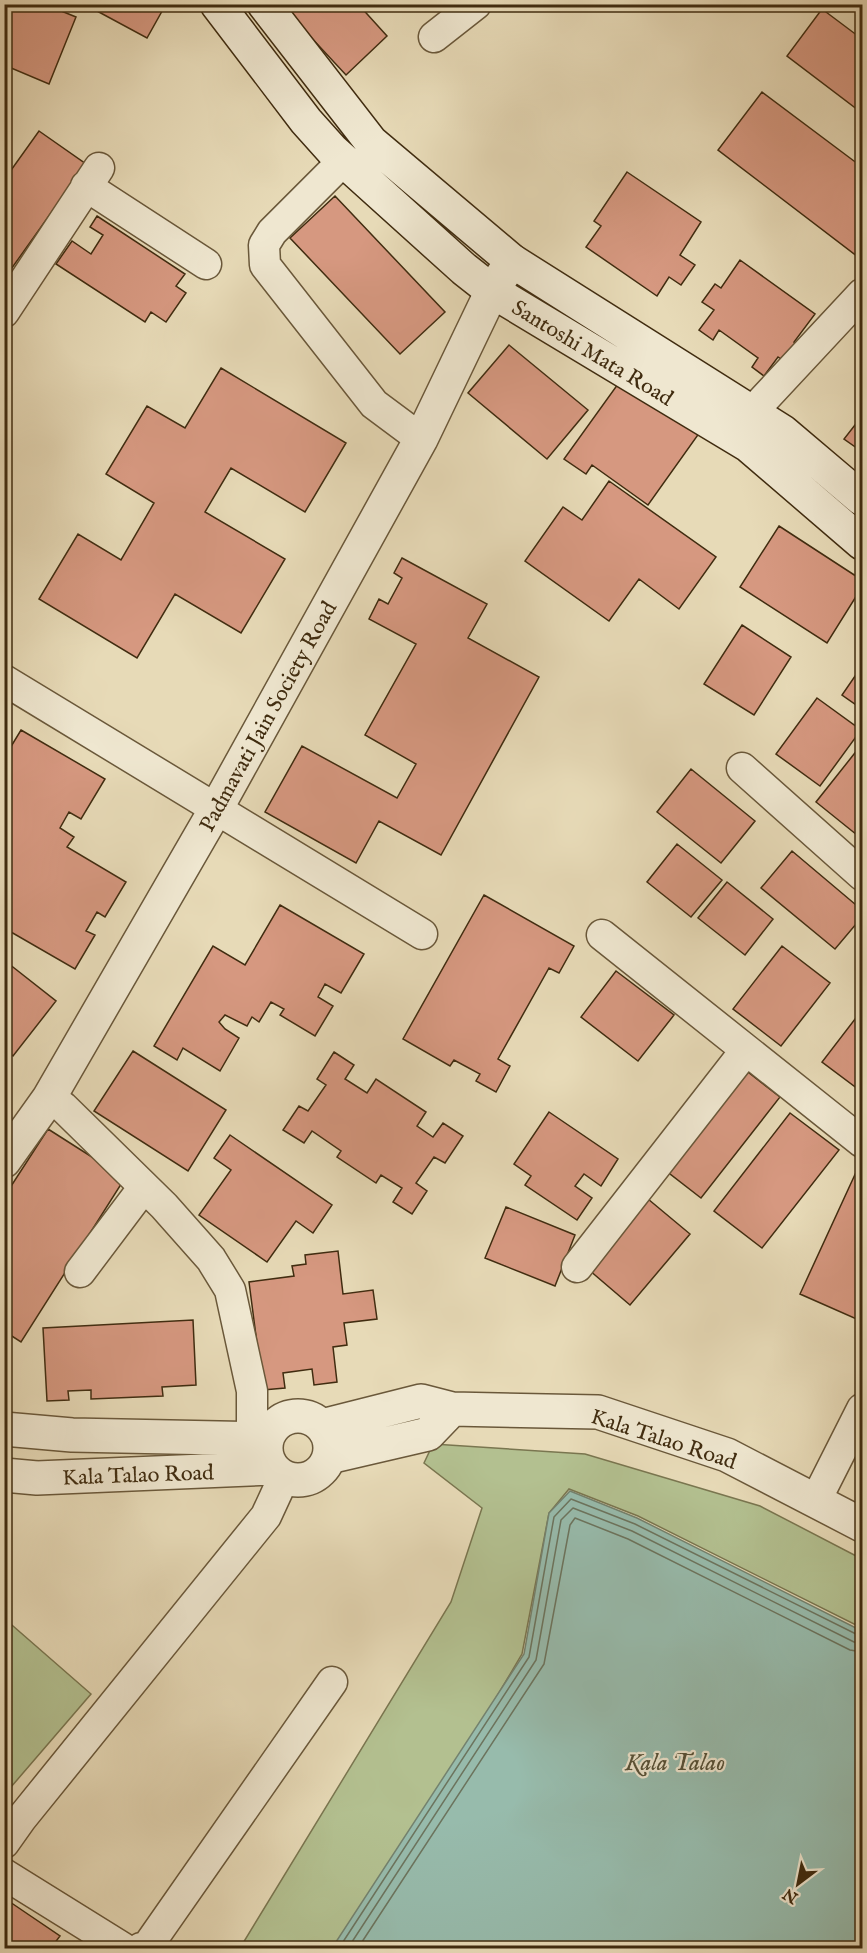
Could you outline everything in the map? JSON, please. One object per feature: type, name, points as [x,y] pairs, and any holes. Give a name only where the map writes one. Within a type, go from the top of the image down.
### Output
[{"type":"street","name":"Santoshi Mata Road","points":[[217,4],[306,121],[338,156],[464,269],[492,291],[748,446],[862,543]]},
{"type":"street","name":"Santoshi Mata Road","points":[[264,4],[370,142],[512,261],[783,432],[862,499]]},
{"type":"street","points":[[434,37],[476,4]]},
{"type":"street","points":[[338,156],[272,232],[264,245],[265,265],[374,404],[421,439]]},
{"type":"street","points":[[4,312],[93,177],[206,264]]},
{"type":"street","name":"Padmavati Jain Society Road","points":[[7,1150],[49,1098],[216,809],[421,439],[492,291],[512,261]]},
{"type":"street","points":[[752,412],[862,294]]},
{"type":"street","points":[[4,680],[422,934]]},
{"type":"street","points":[[742,768],[862,875]]},
{"type":"street","points":[[602,935],[862,1142]]},
{"type":"street","points":[[577,1267],[746,1050]]},
{"type":"street","points":[[4,1843],[266,1516],[269,1456],[271,1430],[287,1417],[309,1417],[326,1442],[321,1472],[300,1481],[269,1456],[230,1290],[211,1259],[144,1187],[63,1107],[49,1098]]},
{"type":"street","points":[[80,1272],[144,1187]]},
{"type":"street","name":"Kala Talao Road","points":[[326,1442],[421,1401],[452,1409],[598,1412],[727,1455],[862,1525]]},
{"type":"street","points":[[816,1500],[862,1409]]},
{"type":"street","name":"Kala Talao Road","points":[[4,1429],[269,1456]]},
{"type":"street","name":"Kala Talao Road","points":[[4,1476],[37,1478],[269,1456]]},
{"type":"street","points":[[141,1948],[147,1947],[332,1682]]},
{"type":"street","points":[[4,1874],[123,1948]]},
{"type":"street","points":[[4,1897],[88,1948]]},
{"type":"green space","points":[[433,1444],[585,1454],[760,1506],[862,1559],[862,1628],[638,1516],[569,1489],[549,1513],[522,1654],[337,1948],[240,1948],[451,1602],[482,1508],[424,1463]]},
{"type":"green space","points":[[5,1619],[91,1694],[5,1794]]},
{"type":"water","name":"Kala Talao","points":[[570,1491],[637,1518],[862,1631],[862,1948],[332,1948],[524,1654],[549,1513]]},
{"type":"building","points":[[4,4],[44,4],[76,17],[49,84],[4,65]]},
{"type":"building","points":[[84,4],[166,4],[147,38]]},
{"type":"building","points":[[280,4],[358,4],[387,36],[346,75]]},
{"type":"building","points":[[822,9],[862,39],[862,113],[787,56]]},
{"type":"building","points":[[762,92],[862,167],[862,260],[718,150]]},
{"type":"building","points":[[39,131],[86,164],[4,279],[4,180]]},
{"type":"building","points":[[627,172],[701,222],[680,255],[695,265],[681,285],[669,277],[657,296],[586,247],[601,226],[594,221]]},
{"type":"building","points":[[335,196],[445,312],[400,354],[290,238]]},
{"type":"building","points":[[97,216],[185,274],[176,286],[186,293],[166,322],[151,312],[145,322],[56,264],[72,241],[91,254],[103,235],[90,227]]},
{"type":"building","points":[[740,260],[815,314],[794,342],[803,349],[791,366],[778,357],[764,376],[752,367],[758,358],[719,330],[713,340],[699,330],[714,310],[702,302],[715,284],[721,288]]},
{"type":"building","points":[[509,345],[588,410],[547,459],[468,393]]},
{"type":"building","points":[[221,368],[346,443],[305,512],[231,468],[205,512],[285,559],[241,633],[175,594],[137,658],[39,599],[78,534],[121,560],[154,503],[106,474],[147,406],[185,428]]},
{"type":"building","points":[[623,377],[700,432],[648,505],[592,465],[586,474],[564,459]]},
{"type":"building","points":[[862,416],[862,449],[861,451],[844,439]]},
{"type":"building","points":[[609,481],[716,557],[679,609],[639,579],[609,621],[525,561],[563,507],[582,520]]},
{"type":"building","points":[[779,526],[862,580],[862,587],[827,643],[740,587]]},
{"type":"building","points":[[402,558],[487,604],[468,638],[539,677],[441,855],[379,821],[356,863],[265,812],[302,746],[397,798],[416,764],[365,735],[416,644],[369,619],[379,599],[388,604],[402,578],[394,573]]},
{"type":"building","points":[[742,625],[791,657],[754,715],[704,684]]},
{"type":"building","points":[[862,666],[862,709],[842,695]]},
{"type":"building","points":[[817,698],[861,730],[820,786],[776,754]]},
{"type":"building","points":[[21,730],[105,779],[81,819],[69,812],[60,828],[74,837],[67,847],[126,882],[105,917],[97,912],[86,931],[95,935],[75,969],[4,928],[4,791],[11,780],[4,777],[4,758]]},
{"type":"building","points":[[862,744],[862,839],[816,802]]},
{"type":"building","points":[[691,769],[755,821],[721,863],[657,812]]},
{"type":"building","points":[[677,844],[722,880],[691,917],[647,882]]},
{"type":"building","points":[[792,851],[862,910],[862,917],[835,949],[761,888]]},
{"type":"building","points":[[727,882],[773,919],[745,955],[698,918]]},
{"type":"building","points":[[484,895],[574,946],[559,973],[549,968],[498,1059],[510,1066],[496,1092],[476,1081],[480,1074],[454,1060],[450,1066],[403,1039]]},
{"type":"building","points":[[280,905],[364,954],[341,993],[325,984],[318,997],[333,1006],[315,1036],[280,1015],[284,1009],[271,1002],[259,1022],[252,1017],[247,1026],[225,1015],[219,1022],[239,1038],[220,1071],[183,1048],[177,1060],[154,1046],[213,946],[245,965]]},
{"type":"building","points":[[782,946],[830,983],[781,1046],[733,1009]]},
{"type":"building","points":[[4,960],[56,1001],[13,1056],[4,1049]]},
{"type":"building","points":[[616,971],[674,1015],[638,1061],[581,1017]]},
{"type":"building","points":[[862,1010],[862,1092],[822,1062]]},
{"type":"building","points":[[133,1051],[226,1110],[188,1171],[94,1111]]},
{"type":"building","points":[[334,1052],[354,1065],[345,1079],[367,1093],[376,1079],[426,1112],[417,1126],[433,1137],[443,1123],[463,1136],[445,1163],[434,1157],[416,1183],[427,1191],[412,1214],[393,1202],[402,1188],[381,1175],[376,1183],[337,1157],[341,1151],[312,1131],[304,1143],[283,1130],[299,1106],[308,1111],[326,1085],[317,1079]]},
{"type":"building","points":[[744,1069],[780,1097],[701,1198],[665,1170]]},
{"type":"building","points":[[549,1112],[618,1159],[601,1186],[584,1174],[575,1186],[592,1198],[577,1220],[525,1185],[531,1176],[514,1164]]},
{"type":"building","points":[[790,1113],[839,1150],[762,1248],[714,1211]]},
{"type":"building","points":[[48,1129],[125,1178],[21,1342],[4,1331],[4,1197]]},
{"type":"building","points":[[230,1135],[332,1205],[313,1233],[296,1221],[267,1262],[199,1215],[231,1170],[214,1158]]},
{"type":"building","points":[[858,1168],[862,1170],[861,1321],[800,1294]]},
{"type":"building","points":[[648,1199],[690,1234],[630,1305],[589,1270]]},
{"type":"building","points":[[506,1207],[575,1235],[555,1286],[485,1258]]},
{"type":"building","points":[[338,1251],[343,1294],[373,1290],[377,1319],[344,1323],[347,1345],[333,1347],[337,1382],[314,1385],[312,1369],[283,1373],[285,1388],[263,1390],[249,1282],[294,1276],[292,1266],[306,1264],[305,1255]]},
{"type":"building","points":[[193,1320],[196,1385],[162,1387],[163,1396],[91,1399],[91,1390],[68,1391],[69,1400],[47,1401],[43,1328]]},
{"type":"building","points":[[10,1902],[60,1936],[51,1948],[4,1948],[4,1911]]}]
